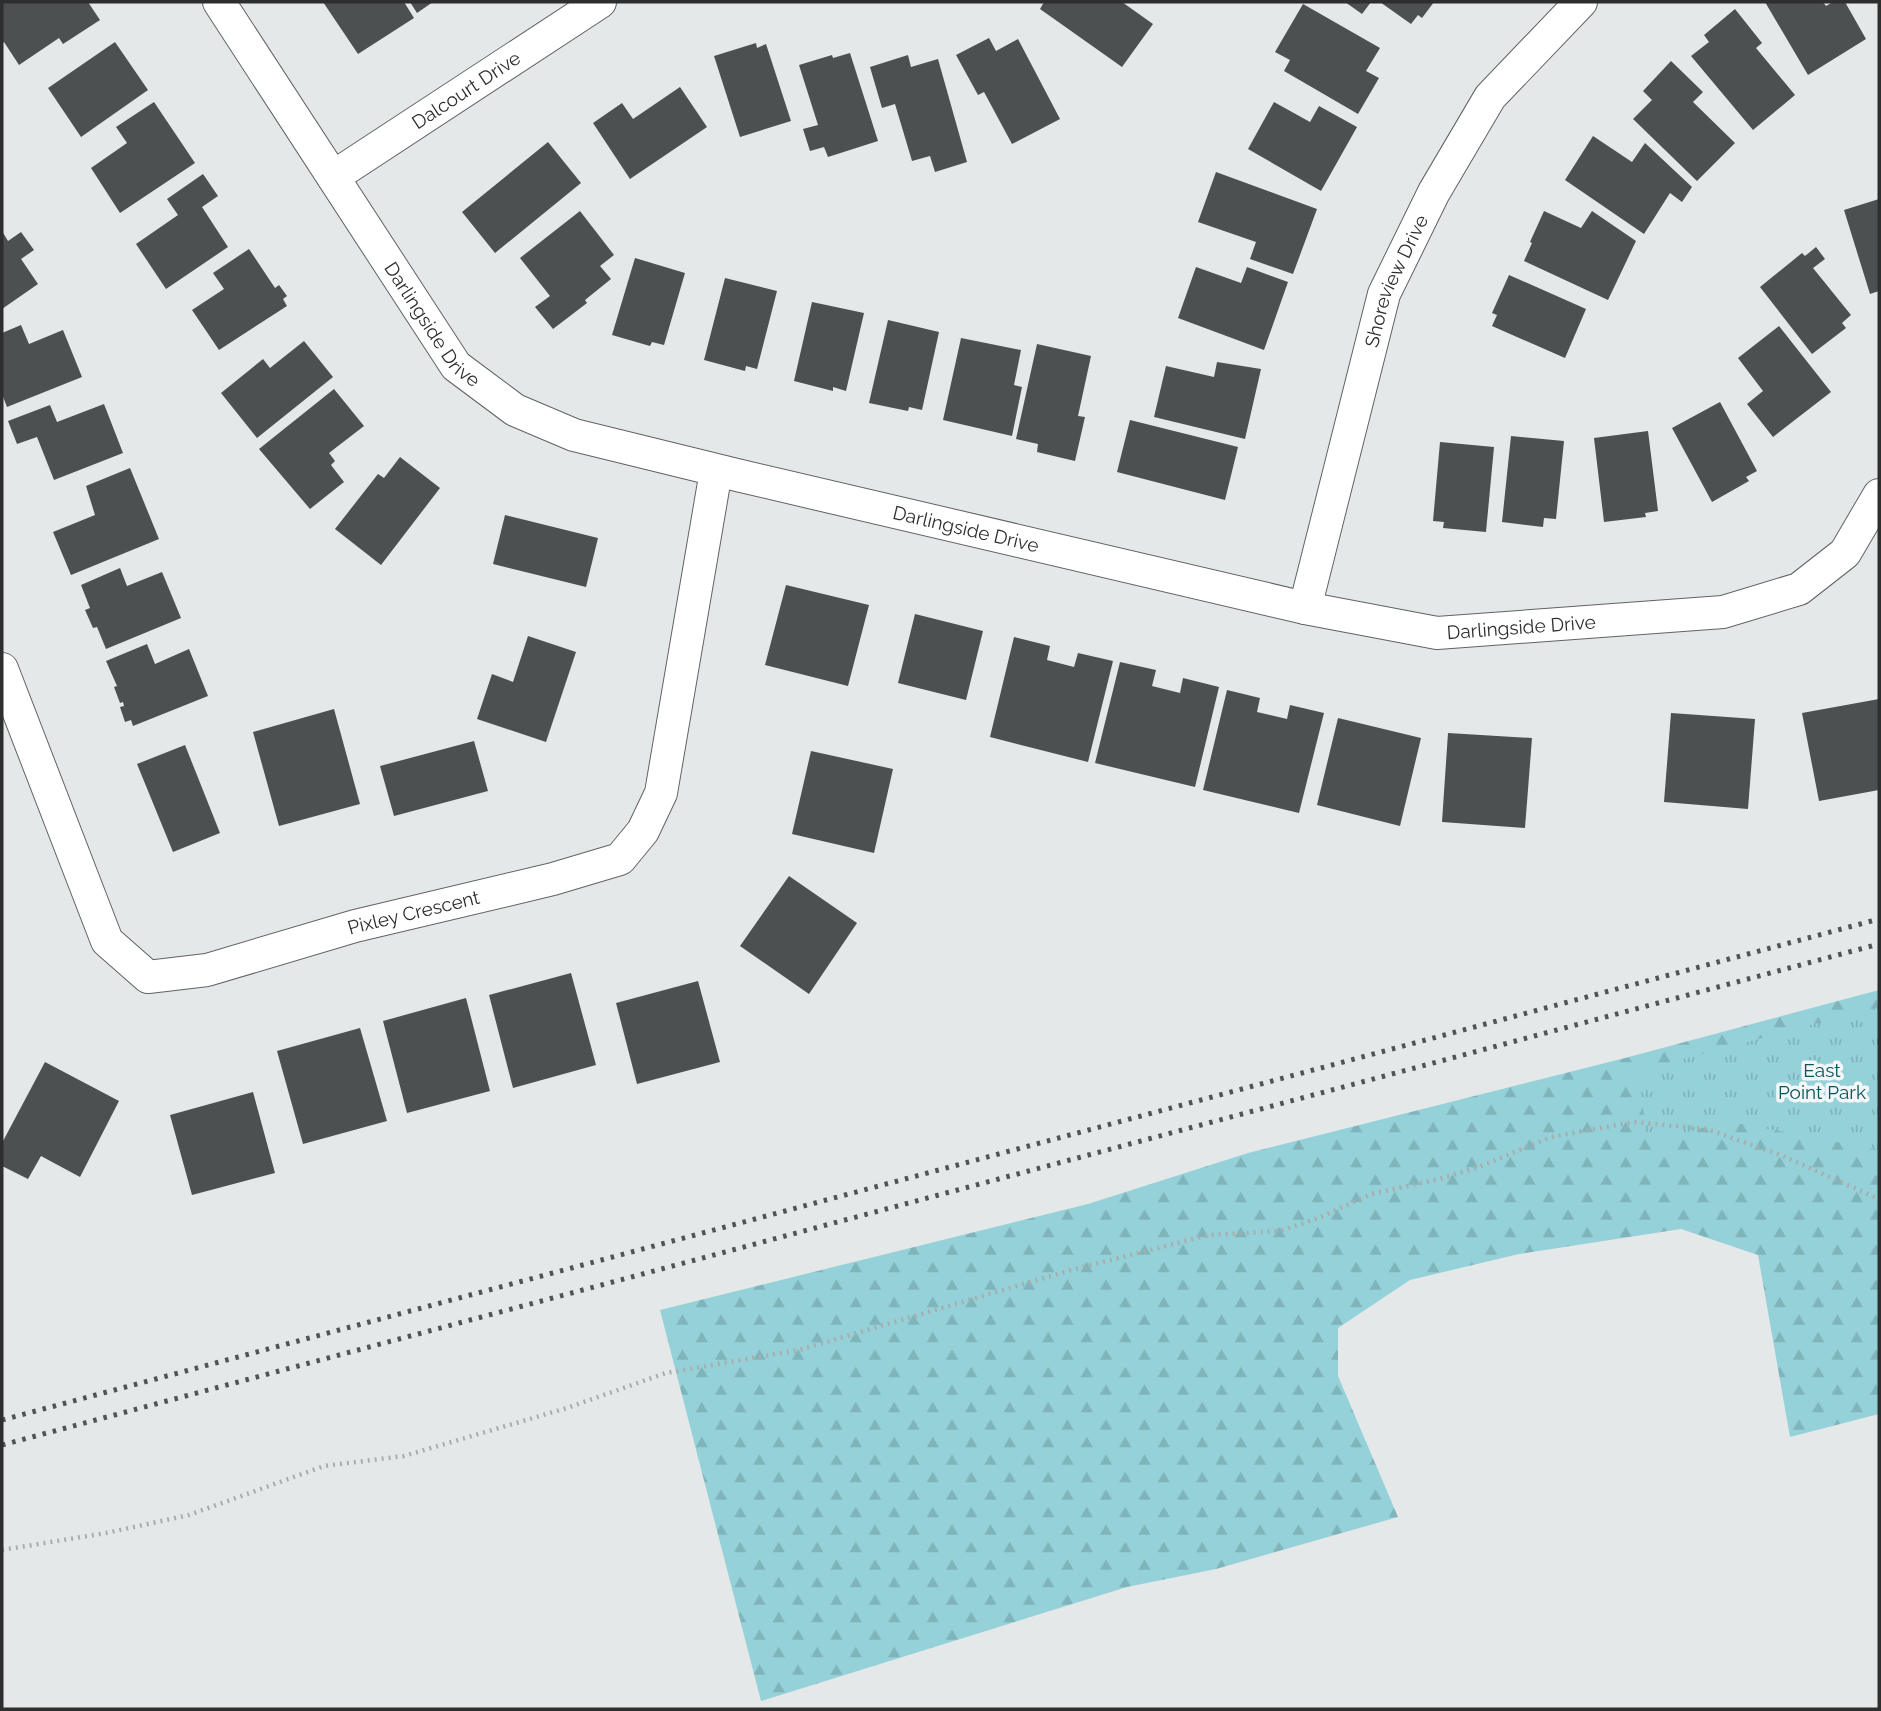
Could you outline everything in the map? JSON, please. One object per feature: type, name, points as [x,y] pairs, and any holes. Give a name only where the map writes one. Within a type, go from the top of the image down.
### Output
[{"type":"street","name":"Darlingside Drive","points":[[219,2],[456,366],[515,410],[574,435],[716,471],[1305,608],[1437,633],[1723,612],[1799,589],[1844,553],[1879,495]]},
{"type":"street","name":"Dalcourt Drive","points":[[332,177],[600,2]]},
{"type":"street","name":"Shoreview Drive","points":[[1305,608],[1384,294],[1434,192],[1490,97],[1581,2]]},
{"type":"street","name":"Pixley Crescent","points":[[2,669],[107,941],[148,977],[207,970],[355,926],[553,879],[620,859],[643,831],[661,793],[716,471]]},
{"type":"path","points":[[2,1550],[106,1533],[189,1515],[324,1466],[404,1456],[567,1408],[666,1373],[799,1350],[1068,1271],[1209,1235],[1280,1231],[1321,1217],[1371,1194],[1479,1167],[1551,1137],[1633,1122],[1707,1129],[1783,1156],[1879,1199]]},
{"type":"green space","points":[[1879,990],[1879,1414],[1790,1437],[1758,1255],[1681,1229],[1519,1254],[1410,1280],[1338,1328],[1338,1376],[1398,1517],[1216,1569],[1127,1587],[761,1701],[660,1310],[1088,1204],[1248,1153],[1625,1058]]},
{"type":"green space","name":"East Point Park","points":[[1879,1007],[1879,1150],[1726,1121],[1648,1144],[1638,1071]]},
{"type":"building","points":[[2,2],[88,2],[100,20],[63,44],[59,38],[19,65],[4,42],[2,43]]},
{"type":"building","points":[[323,2],[404,2],[414,18],[358,54]]},
{"type":"building","points":[[410,2],[433,2],[417,13]]},
{"type":"building","points":[[1044,2],[1122,2],[1153,24],[1122,67],[1040,9]]},
{"type":"building","points":[[1345,2],[1371,2],[1362,14]]},
{"type":"building","points":[[1380,2],[1434,2],[1422,18],[1418,15],[1411,24]]},
{"type":"building","points":[[1765,2],[1823,2],[1826,6],[1833,2],[1845,2],[1866,39],[1808,75]]},
{"type":"building","points":[[1303,4],[1380,48],[1366,71],[1379,78],[1358,114],[1284,71],[1290,60],[1275,52]]},
{"type":"building","points":[[1735,9],[1762,43],[1756,48],[1795,95],[1753,130],[1691,56],[1709,42],[1704,35]]},
{"type":"building","points":[[989,38],[996,51],[1018,39],[1060,119],[1012,144],[984,92],[978,95],[956,55]]},
{"type":"building","points":[[115,42],[148,90],[81,137],[48,88]]},
{"type":"building","points":[[756,43],[757,48],[766,44],[791,121],[740,137],[714,56]]},
{"type":"building","points":[[850,53],[878,141],[828,157],[824,147],[810,151],[803,129],[818,125],[799,65],[832,55],[833,58]]},
{"type":"building","points":[[908,55],[911,67],[938,59],[967,162],[935,172],[930,156],[912,161],[895,104],[882,108],[870,67]]},
{"type":"building","points":[[1671,61],[1703,92],[1693,102],[1735,143],[1697,181],[1633,119],[1652,100],[1643,91]]},
{"type":"building","points":[[680,87],[707,127],[630,179],[593,123],[622,103],[633,119]]},
{"type":"building","points":[[154,102],[195,163],[120,213],[91,168],[127,143],[116,127]]},
{"type":"building","points":[[1274,102],[1310,122],[1319,106],[1357,127],[1321,191],[1248,149]]},
{"type":"building","points":[[1593,136],[1632,162],[1645,143],[1692,187],[1682,202],[1670,193],[1644,234],[1565,180]]},
{"type":"building","points":[[548,142],[581,183],[495,253],[462,212]]},
{"type":"building","points":[[1216,172],[1317,209],[1293,274],[1250,259],[1256,242],[1198,222]]},
{"type":"building","points":[[203,174],[218,196],[202,207],[228,247],[166,289],[136,244],[178,215],[167,199]]},
{"type":"building","points":[[1879,199],[1879,291],[1870,294],[1844,210]]},
{"type":"building","points":[[580,211],[614,255],[600,266],[611,279],[585,300],[587,303],[553,329],[535,307],[550,296],[520,258]]},
{"type":"building","points":[[1544,211],[1581,228],[1592,211],[1636,241],[1608,300],[1524,261]]},
{"type":"building","points":[[2,231],[8,241],[21,232],[34,250],[21,259],[38,284],[2,309]]},
{"type":"building","points":[[1816,247],[1825,259],[1813,268],[1851,315],[1842,323],[1846,328],[1812,354],[1760,287],[1802,253],[1805,256]]},
{"type":"building","points":[[249,249],[275,288],[279,285],[287,296],[283,299],[287,306],[219,350],[192,310],[224,289],[213,273]]},
{"type":"building","points":[[635,258],[685,273],[664,345],[652,342],[650,346],[612,335]]},
{"type":"building","points":[[1196,267],[1241,283],[1247,267],[1288,282],[1264,350],[1178,318]]},
{"type":"building","points":[[1509,275],[1586,309],[1565,358],[1492,326],[1497,315],[1492,313]]},
{"type":"building","points":[[725,278],[777,291],[757,369],[746,366],[745,371],[704,360]]},
{"type":"building","points":[[812,302],[864,313],[846,391],[833,387],[833,391],[794,381]]},
{"type":"building","points":[[888,320],[939,332],[922,410],[909,407],[908,411],[869,403]]},
{"type":"building","points":[[21,325],[29,344],[63,330],[82,377],[7,407],[2,394],[2,333]]},
{"type":"building","points":[[1779,326],[1831,392],[1773,437],[1747,404],[1763,391],[1738,358]]},
{"type":"building","points":[[961,338],[1021,350],[1014,385],[1022,387],[1012,436],[943,420]]},
{"type":"building","points":[[304,341],[333,377],[257,438],[221,393],[263,359],[270,368]]},
{"type":"building","points":[[1037,344],[1091,356],[1078,416],[1085,417],[1075,461],[1037,452],[1038,444],[1016,439]]},
{"type":"building","points":[[1217,362],[1261,369],[1245,439],[1154,417],[1166,366],[1214,377]]},
{"type":"building","points":[[334,389],[364,426],[329,453],[335,461],[331,465],[344,482],[310,509],[259,449]]},
{"type":"building","points":[[1720,402],[1757,471],[1746,477],[1749,481],[1712,502],[1672,428]]},
{"type":"building","points":[[104,404],[123,453],[54,480],[37,437],[17,444],[8,421],[50,405],[57,422]]},
{"type":"building","points":[[1130,420],[1238,447],[1225,500],[1117,472]]},
{"type":"building","points":[[1648,431],[1658,511],[1645,513],[1646,517],[1604,522],[1594,438]]},
{"type":"building","points":[[1511,436],[1564,441],[1556,519],[1544,518],[1543,527],[1502,522]]},
{"type":"building","points":[[1440,442],[1494,447],[1486,532],[1443,528],[1444,522],[1433,521]]},
{"type":"building","points":[[400,457],[440,488],[381,565],[335,529],[378,474],[384,478]]},
{"type":"building","points":[[130,468],[159,539],[71,575],[53,532],[95,515],[86,486]]},
{"type":"building","points":[[505,515],[598,538],[586,587],[493,564]]},
{"type":"building","points":[[120,568],[127,586],[162,572],[181,618],[106,649],[97,627],[93,628],[85,610],[90,608],[81,585]]},
{"type":"building","points":[[786,585],[869,605],[848,686],[765,665]]},
{"type":"building","points":[[915,614],[983,631],[966,700],[898,683]]},
{"type":"building","points":[[528,636],[576,652],[546,742],[477,719],[492,674],[513,682]]},
{"type":"building","points":[[1014,637],[1050,646],[1047,660],[1074,667],[1078,653],[1113,661],[1088,762],[990,737]]},
{"type":"building","points":[[147,644],[155,664],[189,649],[208,696],[133,726],[131,720],[125,722],[120,707],[124,706],[123,702],[120,703],[114,687],[117,686],[106,661]]},
{"type":"building","points":[[1120,662],[1156,670],[1152,686],[1180,693],[1183,678],[1219,687],[1195,787],[1095,763]]},
{"type":"building","points":[[1227,690],[1260,698],[1257,712],[1287,719],[1290,705],[1324,713],[1299,813],[1203,790]]},
{"type":"building","points":[[1879,699],[1879,790],[1819,801],[1802,713]]},
{"type":"building","points":[[334,709],[360,804],[279,826],[253,732]]},
{"type":"building","points":[[1671,713],[1755,719],[1748,809],[1664,802]]},
{"type":"building","points":[[1338,718],[1421,738],[1400,826],[1317,805]]},
{"type":"building","points":[[1448,733],[1532,738],[1525,828],[1442,822]]},
{"type":"building","points":[[474,741],[488,791],[394,816],[380,766]]},
{"type":"building","points":[[185,745],[220,833],[173,852],[137,764]]},
{"type":"building","points":[[811,751],[893,769],[874,853],[792,834]]},
{"type":"building","points":[[789,876],[857,923],[809,994],[740,946]]},
{"type":"building","points":[[571,973],[596,1065],[513,1088],[489,995]]},
{"type":"building","points":[[698,981],[720,1062],[637,1084],[616,1003]]},
{"type":"building","points":[[466,998],[490,1091],[407,1113],[383,1021]]},
{"type":"building","points":[[360,1028],[387,1121],[303,1144],[277,1051]]},
{"type":"building","points":[[45,1062],[119,1101],[80,1177],[41,1156],[28,1179],[2,1166],[2,1143]]},
{"type":"building","points":[[253,1092],[275,1173],[192,1195],[170,1115]]},
{"type":"railway","points":[[2,1420],[1879,919]]},
{"type":"railway","points":[[2,1445],[1879,944]]}]
